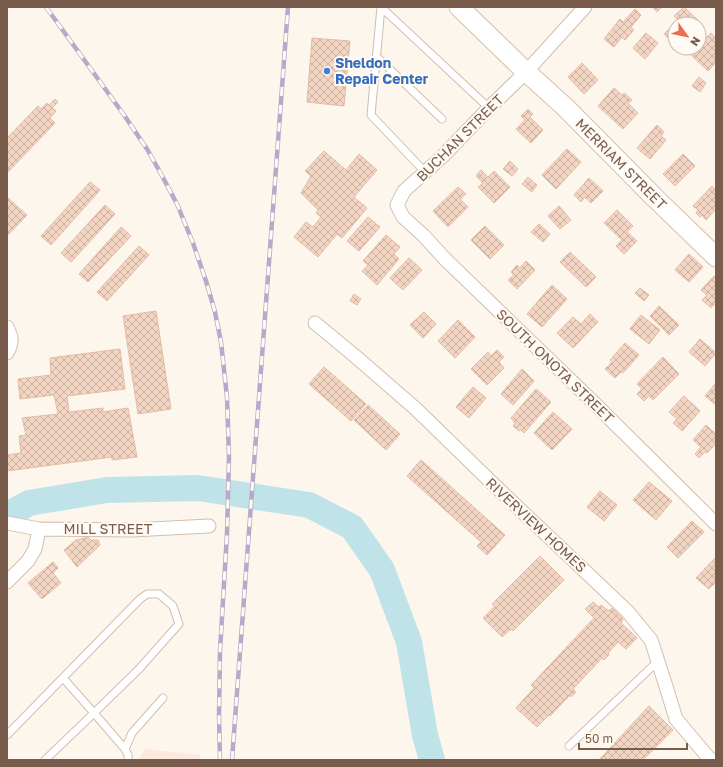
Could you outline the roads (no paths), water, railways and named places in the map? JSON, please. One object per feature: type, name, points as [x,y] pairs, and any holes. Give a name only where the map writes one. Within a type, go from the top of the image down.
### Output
[{"type":"street","name":"MERRIAM STREET","points":[[459,7],[526,72],[566,108],[655,198],[716,256]]},
{"type":"street","name":"BUCHAN STREET","points":[[397,206],[404,192],[443,156],[526,72],[585,7]]},
{"type":"street","name":"SOUTH ONOTA STREET","points":[[397,206],[403,217],[423,235],[445,259],[592,401],[716,524]]},
{"type":"street","name":"RIVERVIEW HOMES","points":[[314,323],[416,409],[628,612],[651,640],[676,719],[712,760]]},
{"type":"street","points":[[7,327],[10,333],[12,346],[7,353]]},
{"type":"street","name":"MILL STREET","points":[[10,523],[39,528],[132,530],[209,526]]},
{"type":"street","points":[[7,582],[28,561],[35,549],[39,528]]},
{"type":"lane","points":[[425,172],[371,115],[381,7],[489,108]]},
{"type":"lane","points":[[377,57],[442,119]]},
{"type":"lane","points":[[7,735],[140,599],[147,594],[159,594],[172,606],[179,624],[139,669],[44,760]]},
{"type":"lane","points":[[570,746],[658,661]]},
{"type":"lane","points":[[63,678],[125,749],[128,755],[128,760]]},
{"type":"lane","points":[[125,749],[132,733],[163,698]]},
{"type":"waterway","points":[[7,515],[29,503],[107,490],[198,488],[309,505],[352,527],[382,570],[409,642],[425,735],[432,760]]},
{"type":"railway","points":[[46,7],[124,115],[147,149],[160,172],[177,204],[193,243],[215,312],[221,342],[227,397],[229,457],[227,534],[220,651],[220,760]]},
{"type":"railway","points":[[232,760],[288,7]]},
{"type":"place","name":"Sheldon Repair Center","points":[[327,71]]}]
